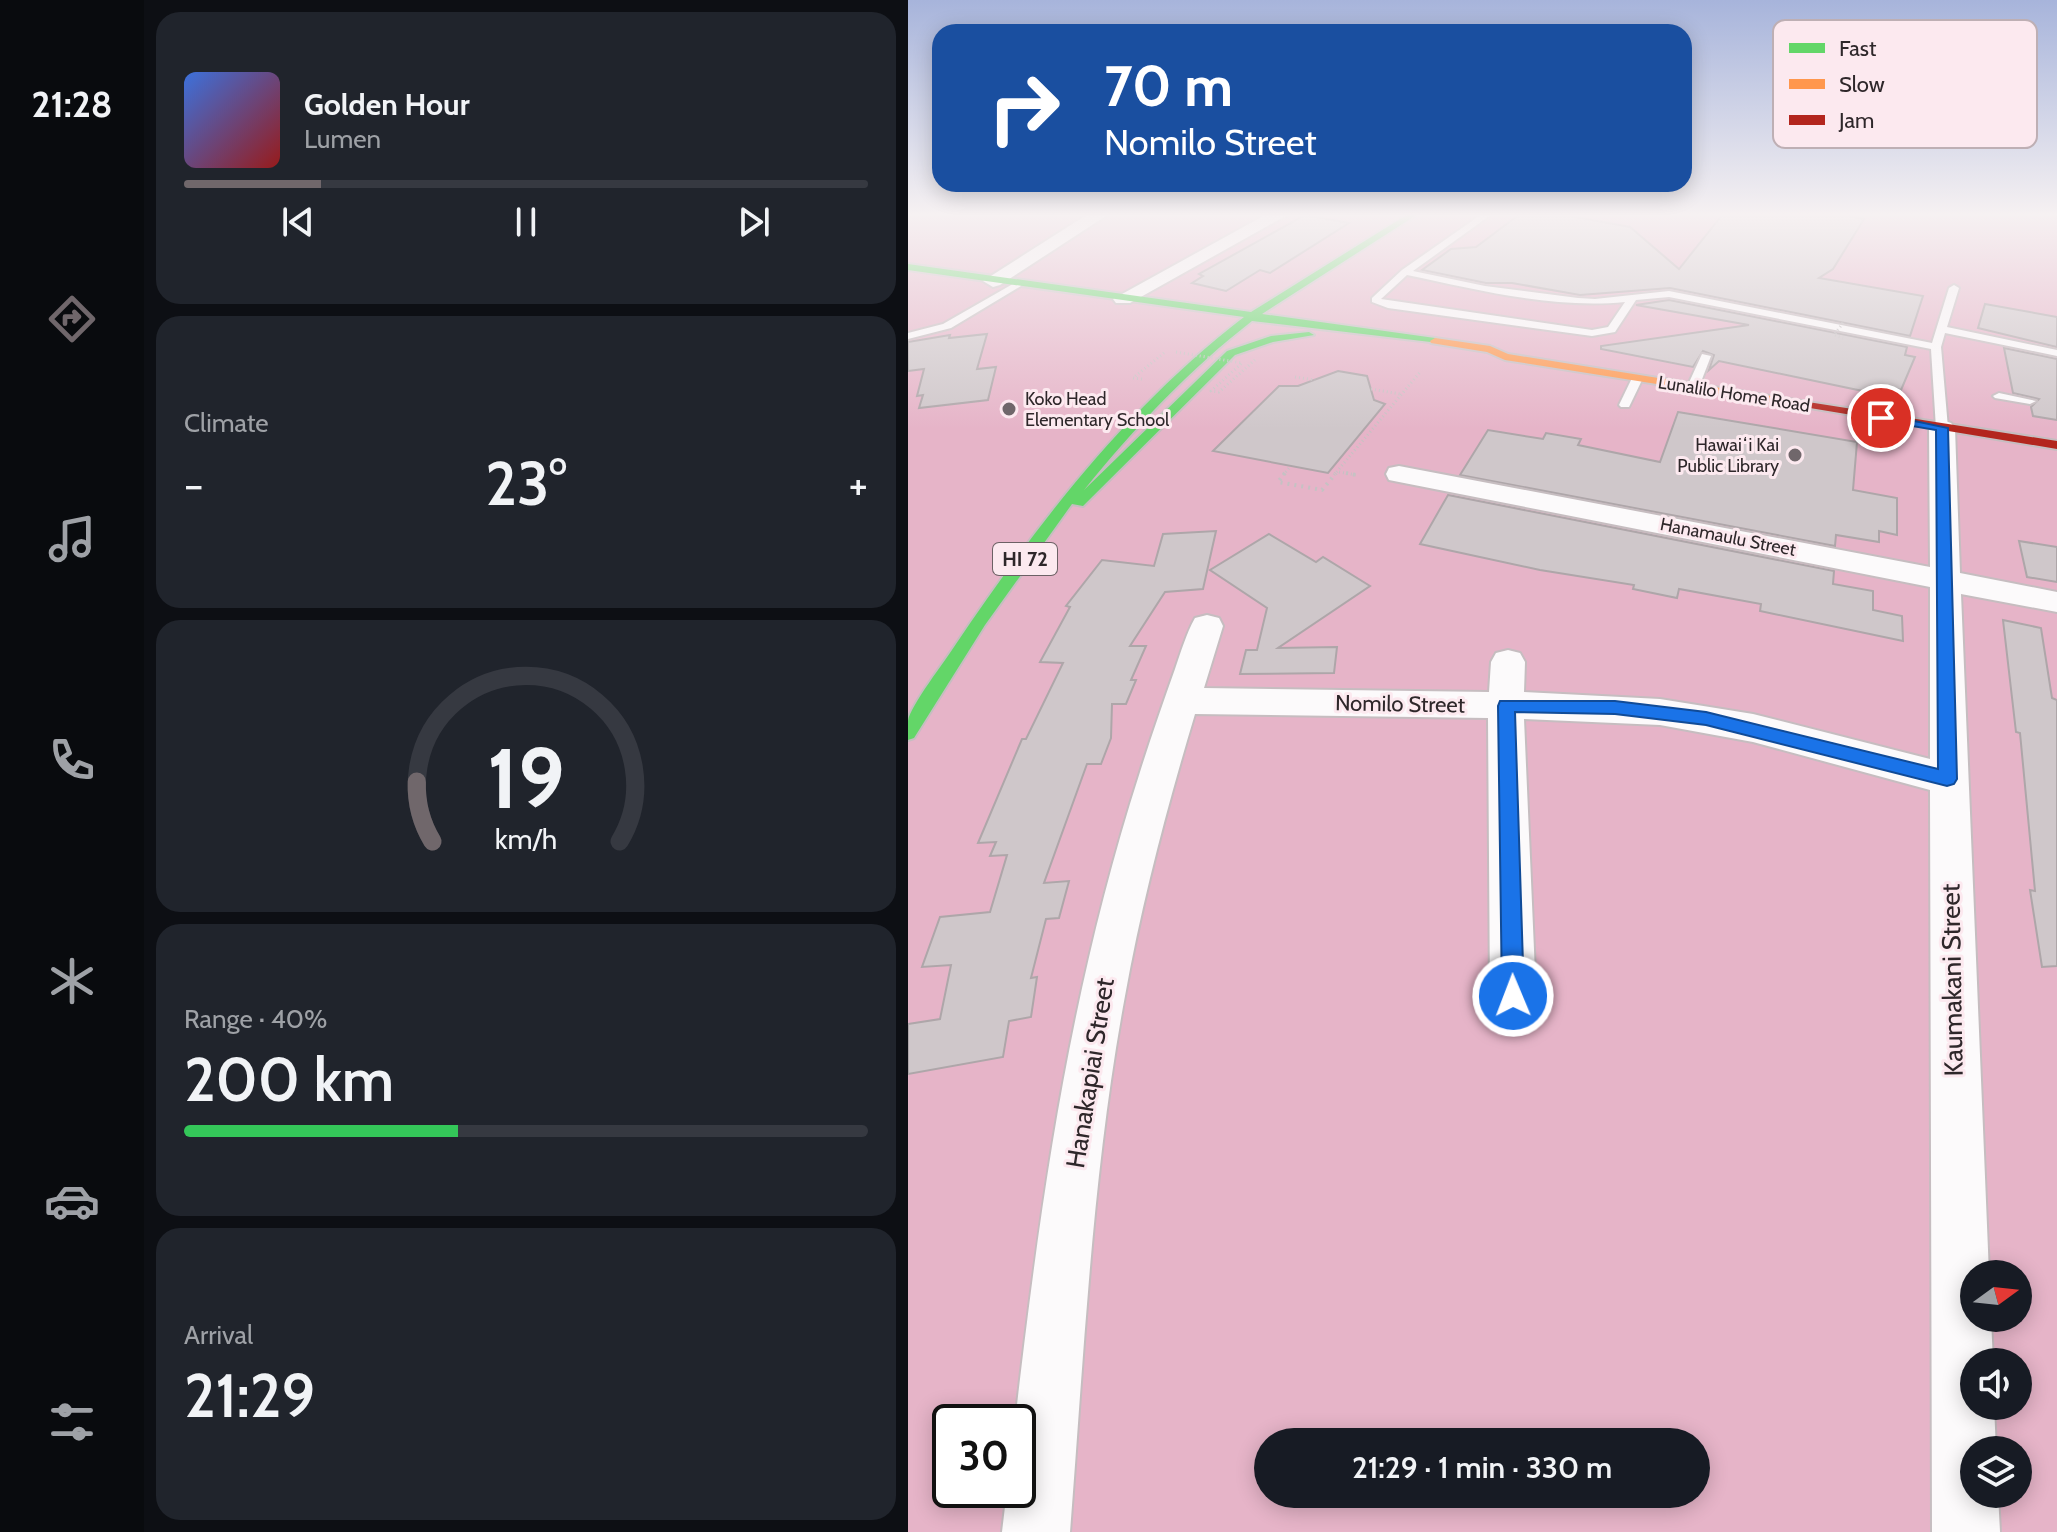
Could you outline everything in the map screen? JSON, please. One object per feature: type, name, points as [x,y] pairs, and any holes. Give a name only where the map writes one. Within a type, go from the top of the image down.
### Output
[{"type":"main road","name":"Lunalilo Home Road","points":[[1028,285],[1123,299],[1153,299],[1254,314],[1318,328],[1490,349],[1505,357],[2057,445]]},
{"type":"main road","name":"HI 72","points":[[908,733],[950,662],[1031,550],[1119,438],[1196,362],[1238,326],[1302,285]]},
{"type":"main road","points":[[1031,550],[1231,353],[1268,339],[1318,328],[1298,304],[1303,285]]},
{"type":"main road","name":"Lunalilo Home Road","points":[[1123,299],[1139,309],[1238,326],[1318,328]]},
{"type":"street","points":[[1123,299],[1148,285]]},
{"type":"street","name":"Kaumakani Street","points":[[1942,428],[1947,779],[1966,1532]]},
{"type":"street","name":"Hanamaulu Street","points":[[1399,474],[2057,602]]},
{"type":"street","name":"Hanakapiai Street","points":[[1036,1532],[1076,1145],[1101,999],[1123,898],[1181,701],[1207,626]]},
{"type":"street","points":[[1508,662],[1506,706],[1513,996]]},
{"type":"street","name":"Nomilo Street","points":[[1181,701],[1615,708],[1706,718],[1947,779]]},
{"type":"lane","points":[[908,336],[947,326],[1015,285]]},
{"type":"lane","points":[[1388,285],[1375,300],[1388,305],[1590,333],[1610,331],[1632,299]]},
{"type":"lane","points":[[1468,285],[1578,301],[1669,294],[1936,347]]},
{"type":"lane","points":[[1942,428],[1936,347],[1954,288]]},
{"type":"lane","points":[[1941,329],[2057,353]]},
{"type":"lane","points":[[1693,387],[1706,356]]},
{"type":"lane","points":[[1625,405],[1637,378]]},
{"type":"lane","points":[[1999,396],[2030,401]]},
{"type":"path","points":[[1843,323],[1834,335],[1843,338]]},
{"type":"path","points":[[1176,352],[1242,363],[1211,391],[1219,392],[1257,358]]},
{"type":"path","points":[[1289,468],[1278,482],[1322,490],[1421,371]]},
{"type":"path","points":[[1295,377],[1315,380]]},
{"type":"path","points":[[1371,389],[1401,394]]},
{"type":"path","points":[[1371,417],[1381,418]]},
{"type":"path","points":[[1338,471],[1356,475]]},
{"type":"shaded area","points":[[908,285],[2057,285],[2057,1532],[908,1532]]},
{"type":"building","points":[[1203,285],[1235,285],[1226,291]]},
{"type":"building","points":[[1526,285],[1862,285],[1923,296],[1910,336],[1670,288],[1580,295]]},
{"type":"building","points":[[1669,300],[1907,347],[1905,355],[1915,357],[1901,390],[1886,387],[1882,395],[1719,361],[1709,370],[1714,355],[1703,351],[1693,367],[1601,349],[1601,346],[1749,325],[1636,305]]},
{"type":"building","points":[[1985,304],[2057,317],[2057,347],[1978,328]]},
{"type":"building","points":[[987,334],[977,369],[996,367],[988,400],[919,408],[923,395],[917,396],[924,369],[908,371],[908,342],[950,335],[949,338]]},
{"type":"building","points":[[2004,348],[2057,359],[2057,420],[2033,416],[2031,407],[2039,399],[2013,393]]},
{"type":"building","points":[[1338,371],[1367,376],[1374,400],[1385,404],[1328,473],[1213,451],[1279,386],[1298,386]]},
{"type":"building","points":[[1678,412],[1857,442],[1853,490],[1897,498],[1897,535],[1879,531],[1879,542],[1836,535],[1835,546],[1460,475],[1488,430],[1543,439],[1546,433],[1581,439],[1578,445],[1660,462]]},
{"type":"building","points":[[1448,495],[1834,571],[1833,584],[1873,591],[1873,610],[1902,616],[1903,641],[1760,611],[1761,604],[1679,589],[1677,598],[1633,589],[1634,585],[1540,570],[1420,544]]},
{"type":"building","points":[[1216,531],[1203,589],[1165,592],[1130,646],[1146,646],[1131,680],[1136,680],[1126,704],[1112,704],[1111,738],[1101,764],[1087,764],[1044,883],[1069,881],[1059,918],[1046,919],[1031,978],[1037,977],[1031,1017],[1009,1021],[1003,1057],[908,1074],[908,1024],[940,1019],[951,965],[922,967],[940,917],[990,912],[1007,855],[990,856],[996,842],[978,843],[1022,739],[1026,739],[1063,663],[1040,662],[1070,607],[1066,606],[1102,560],[1154,566],[1163,534]]},
{"type":"building","points":[[1269,534],[1316,562],[1323,557],[1370,586],[1278,648],[1337,647],[1334,673],[1240,674],[1246,650],[1257,650],[1267,608],[1210,570]]},
{"type":"building","points":[[2019,541],[2057,547],[2057,582],[2027,577]]},
{"type":"building","points":[[2003,620],[2041,628],[2052,698],[2057,700],[2057,966],[2042,967],[2030,890],[2035,891],[2020,733],[2016,732]]},
{"type":"traffic: fast","points":[[1040,285],[1435,341]]},
{"type":"traffic: fast","points":[[908,733],[1017,568],[1099,464],[1143,415],[1248,318],[1302,285]]},
{"type":"traffic: fast","points":[[1078,503],[1231,353],[1271,339],[1309,335]]},
{"type":"traffic: slow","points":[[1435,341],[1490,349],[1505,357],[1808,405]]},
{"type":"traffic: jam","points":[[1808,405],[2057,445]]},
{"type":"place","name":"Koko Head Elementary School","points":[[1009,409]]},
{"type":"place","name":"Hawaiʻi Kai Public Library","points":[[1795,455]]},
{"type":"route","points":[[1513,996],[1506,706],[1615,708],[1706,718],[1947,779],[1942,428],[1881,418]]}]
